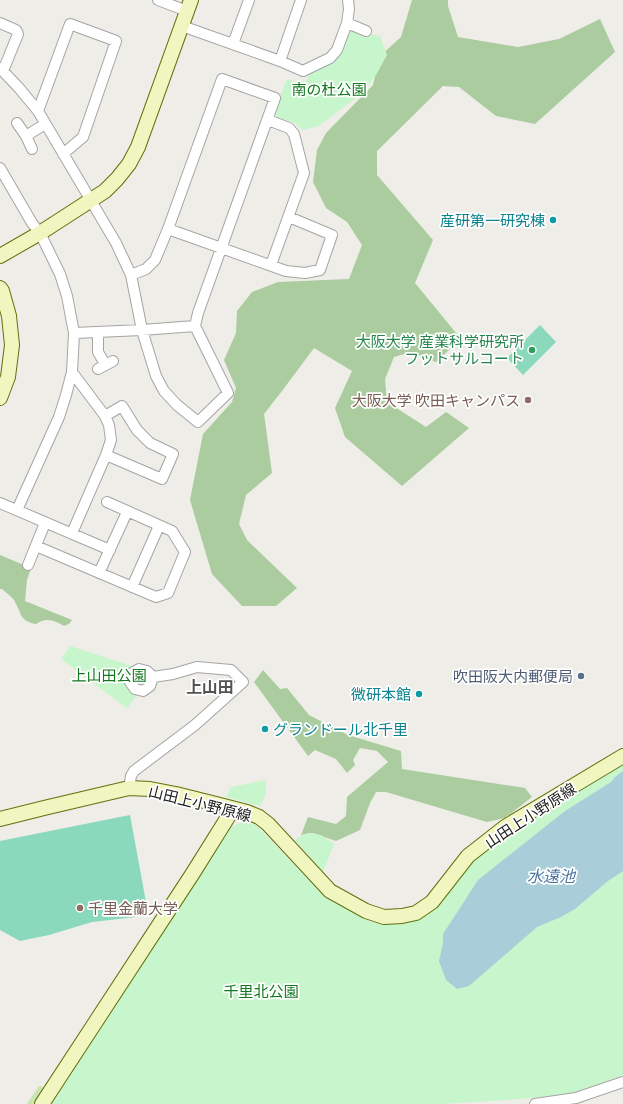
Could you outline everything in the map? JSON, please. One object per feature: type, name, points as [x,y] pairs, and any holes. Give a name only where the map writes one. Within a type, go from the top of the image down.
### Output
[{"type":"street","points":[[0,256],[105,192],[129,164],[138,147],[189,5],[158,0]]},
{"type":"street","points":[[233,44],[249,0]]},
{"type":"street","points":[[280,61],[301,0]]},
{"type":"street","points":[[182,26],[280,61],[303,71],[330,58],[337,50],[347,23],[349,9],[348,0]]},
{"type":"street","points":[[347,23],[366,31]]},
{"type":"street","points":[[0,24],[16,30],[18,34],[2,70],[38,111],[92,200],[116,243],[131,274],[142,330],[156,376],[164,391],[177,405],[198,422],[228,393],[195,326],[198,312],[275,98],[222,79],[168,229],[155,260],[146,269],[131,274]]},
{"type":"street","points":[[38,111],[70,24],[116,41],[83,137],[63,154]]},
{"type":"street","points":[[268,120],[288,128],[294,134],[304,173],[270,265]]},
{"type":"street","points":[[17,123],[26,136],[32,149]]},
{"type":"street","points":[[26,136],[46,124]]},
{"type":"street","points":[[0,168],[32,223],[40,233],[60,274],[67,296],[74,333],[72,372],[59,417],[17,510]]},
{"type":"street","points":[[168,229],[286,271],[305,273],[320,270],[332,235],[288,217]]},
{"type":"street","points":[[0,288],[9,316],[12,345],[8,377],[0,398]]},
{"type":"street","points":[[74,333],[195,326]]},
{"type":"street","points":[[98,332],[98,352],[105,365]]},
{"type":"street","points":[[72,372],[105,416],[109,425],[111,440],[72,533]]},
{"type":"street","points":[[105,416],[122,406],[137,430],[150,443],[173,454],[162,479],[106,455]]},
{"type":"street","points":[[36,546],[156,597],[168,593],[186,552],[172,531],[107,502]]},
{"type":"street","points":[[0,503],[110,550]]},
{"type":"street","points":[[99,573],[127,512]]},
{"type":"street","points":[[28,565],[45,523]]},
{"type":"street","points":[[132,587],[160,526]]},
{"type":"street","points":[[129,788],[131,776],[134,772],[195,725],[243,682],[231,670],[197,667],[173,674],[153,677]]},
{"type":"street","name":"山田上小野原線","points":[[0,819],[129,788],[150,789],[176,794],[259,817],[268,824],[330,891],[366,911],[384,917],[402,916],[416,913],[432,902],[468,856],[505,828],[623,756]]},
{"type":"street","points":[[42,1104],[193,873],[233,809]]},
{"type":"street","points":[[535,1104],[579,1101],[623,1082]]},
{"type":"green space","points":[[412,0],[448,0],[448,6],[458,37],[518,47],[559,39],[600,19],[615,52],[535,124],[496,116],[459,87],[443,86],[377,151],[377,175],[433,240],[415,283],[461,339],[436,362],[411,352],[394,357],[385,379],[387,402],[426,427],[446,412],[469,428],[402,486],[345,437],[335,408],[352,371],[314,348],[264,414],[272,473],[246,495],[239,524],[247,540],[297,588],[276,606],[242,606],[212,574],[190,500],[203,434],[232,402],[236,388],[224,360],[236,333],[237,311],[252,292],[278,282],[349,279],[362,245],[347,222],[326,208],[313,182],[317,150],[326,133],[373,85],[379,57],[401,37]]},
{"type":"green space","name":"南の杜公園","points":[[349,27],[368,34],[380,36],[387,55],[376,75],[362,93],[319,126],[302,130],[294,122],[276,118],[274,112],[287,79],[300,84],[306,81],[310,72],[333,60]]},
{"type":"green space","name":"大阪大学 産業科学研究所 フットサルコート","points":[[540,325],[556,342],[523,375],[507,358]]},
{"type":"green space","points":[[0,555],[31,568],[27,580],[25,601],[72,620],[69,624],[64,626],[57,622],[47,620],[36,624],[24,619],[14,600],[2,589],[0,589]]},
{"type":"green space","name":"上山田公園","points":[[70,646],[132,666],[126,678],[129,690],[137,695],[127,708],[61,659]]},
{"type":"green space","points":[[263,670],[280,689],[287,688],[309,715],[348,735],[401,751],[402,769],[525,788],[532,797],[505,818],[487,822],[386,792],[376,792],[370,803],[360,830],[336,841],[313,833],[301,835],[308,817],[336,824],[346,816],[347,797],[388,762],[377,751],[360,748],[353,760],[355,765],[347,773],[336,759],[315,750],[308,756],[254,682]]},
{"type":"green space","name":"千里北公園","points":[[623,764],[623,1075],[571,1094],[444,1104],[50,1104],[231,827],[244,821],[256,825],[323,895],[369,921],[383,924],[403,924],[418,920],[436,907],[474,860],[509,833]]},
{"type":"green space","points":[[266,780],[266,794],[260,806],[226,797],[231,787]]},
{"type":"green space","points":[[130,815],[146,902],[136,917],[92,922],[49,935],[20,941],[0,930],[0,841]]},
{"type":"green space","points":[[308,833],[321,835],[334,844],[323,872],[295,840]]},
{"type":"green space","points":[[39,1086],[43,1088],[33,1104],[27,1104]]},
{"type":"water","name":"水遠池","points":[[623,771],[623,871],[608,881],[575,909],[561,917],[537,927],[469,986],[457,989],[446,980],[439,961],[443,943],[443,934],[478,880],[565,811],[611,782]]},
{"type":"place","name":"産研第一研究棟","points":[[553,220]]},
{"type":"place","name":"大阪大学 産業科学研究所 フットサルコート","points":[[532,350]]},
{"type":"place","name":"大阪大学 吹田キャンパス","points":[[528,400]]},
{"type":"place","name":"吹田阪大内郵便局","points":[[581,676]]},
{"type":"place","name":"微研本館","points":[[419,694]]},
{"type":"place","name":"グランドール北千里","points":[[265,729]]},
{"type":"place","name":"千里金蘭大学","points":[[80,908]]},
{"type":"district","name":"上山田","points":[[210,686]]}]
